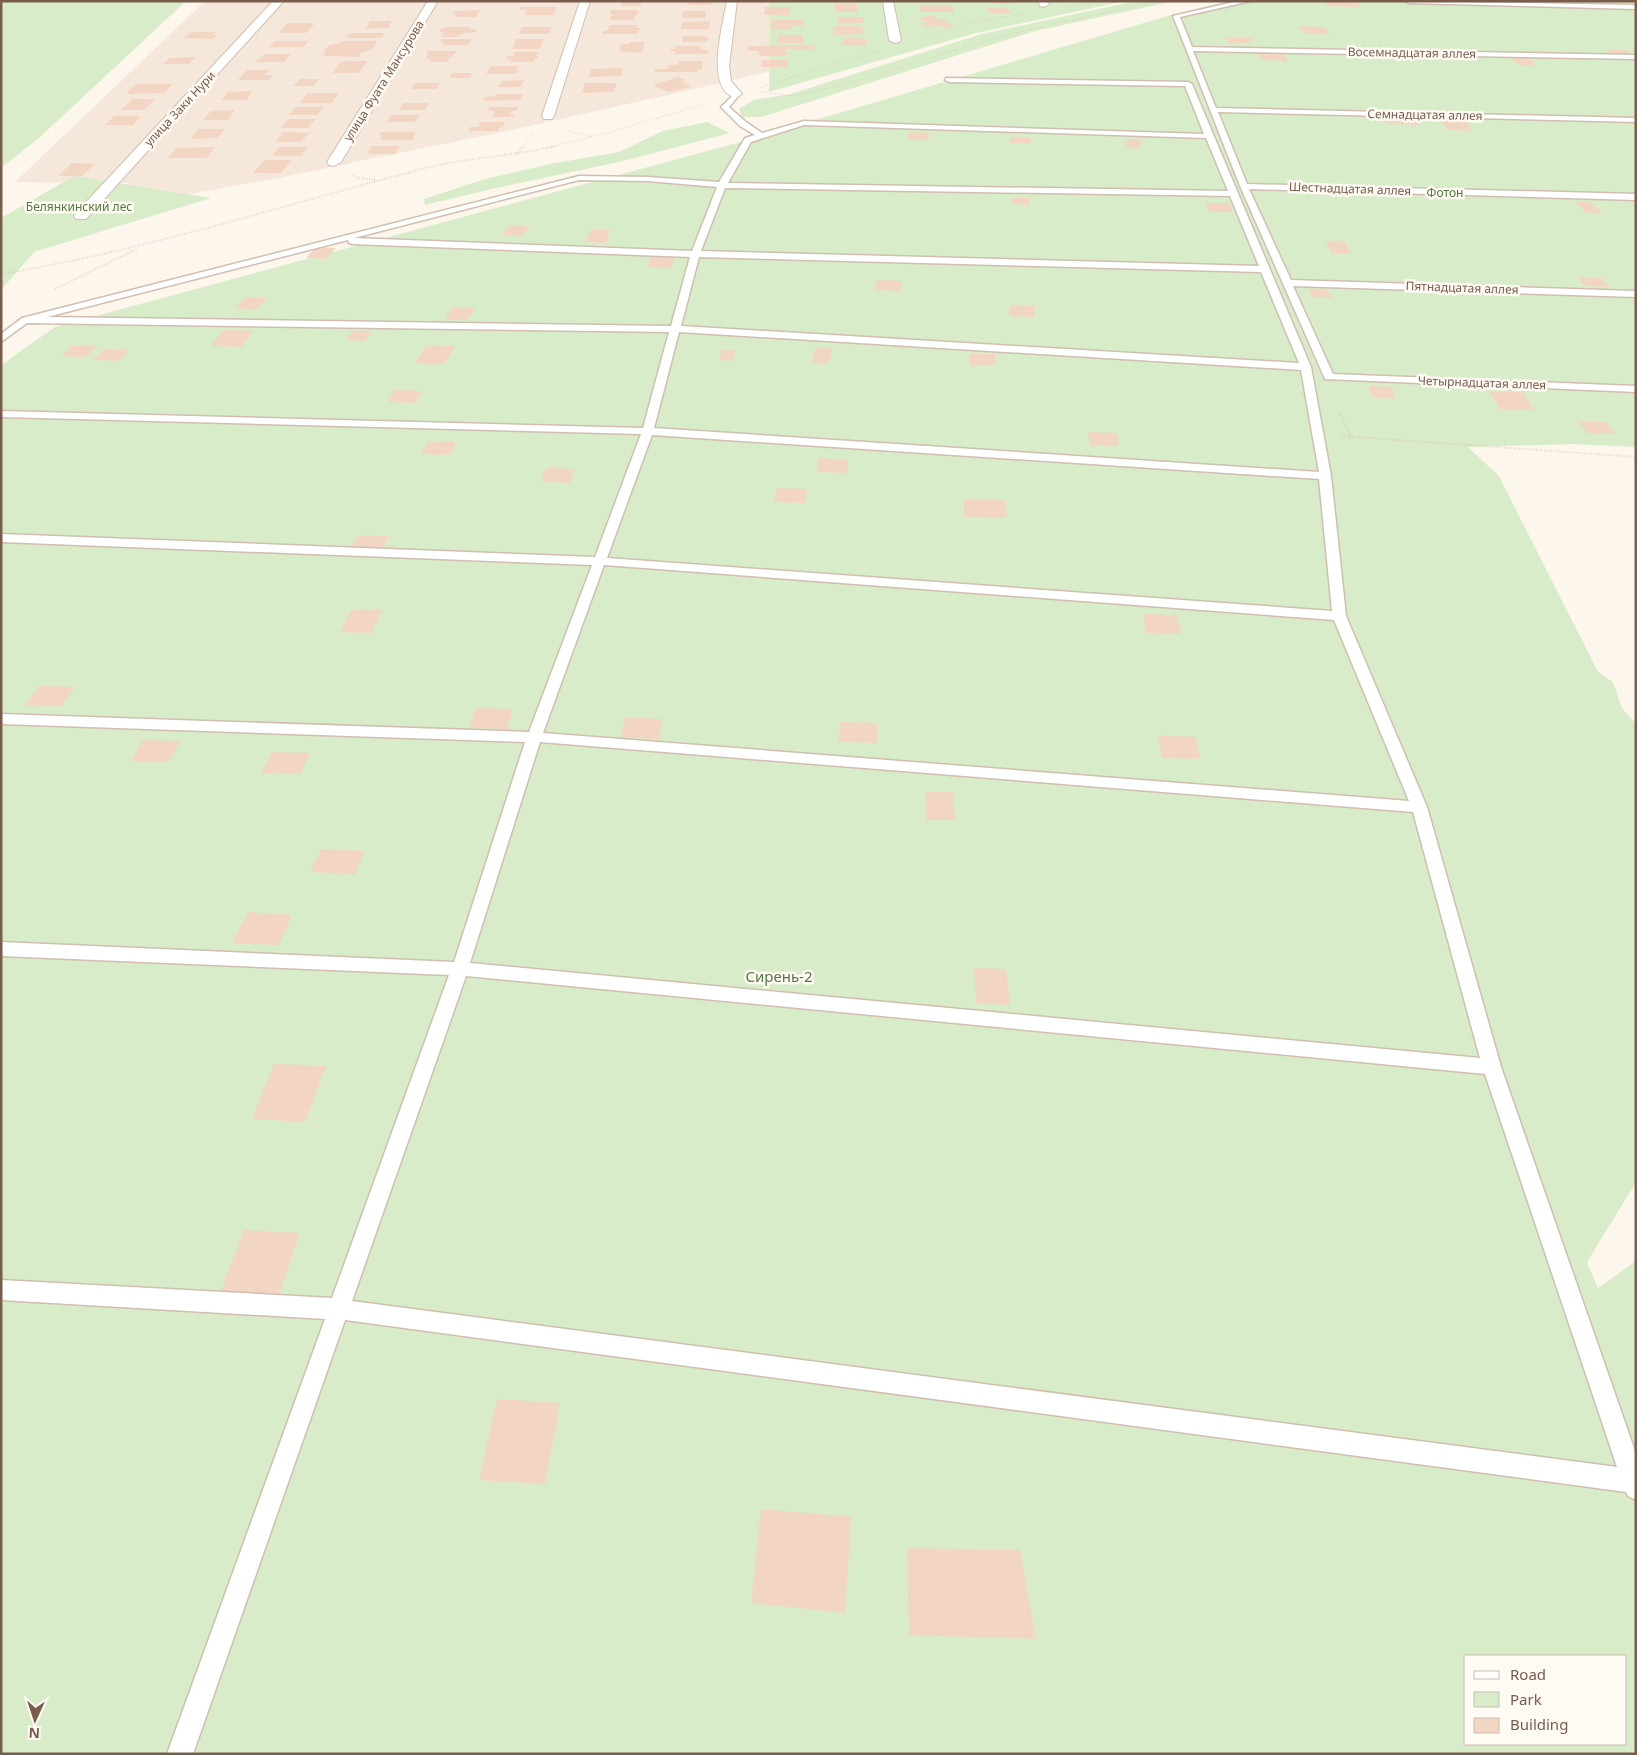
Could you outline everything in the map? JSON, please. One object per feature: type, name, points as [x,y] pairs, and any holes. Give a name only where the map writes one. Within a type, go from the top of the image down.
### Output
[{"type":"street","name":"улица Заки Нури","points":[[81,216],[279,1]]},
{"type":"street","name":"улица Фуата Мансурова","points":[[334,162],[434,1]]},
{"type":"street","points":[[548,116],[584,1]]},
{"type":"street","points":[[732,1],[723,66],[725,82],[736,94]]},
{"type":"street","points":[[888,1],[895,40]]},
{"type":"lane","points":[[1,1290],[337,1309],[1635,1485],[1492,1067],[1419,807],[1339,616],[1325,476],[1306,366],[1265,269],[1214,110],[1176,16],[1248,1]]},
{"type":"lane","points":[[1408,1],[1636,7]]},
{"type":"lane","name":"Восемнадцатая аллея","points":[[1189,49],[1636,57]]},
{"type":"lane","points":[[949,80],[1188,84],[1209,136],[1288,283],[1329,377]]},
{"type":"lane","points":[[736,94],[725,108],[761,136]]},
{"type":"lane","name":"Семнадцатая аллея","points":[[1214,110],[1636,120]]},
{"type":"lane","points":[[180,1754],[337,1309],[460,969],[534,737],[648,431],[696,254],[722,185],[748,140],[804,123],[1209,136]]},
{"type":"lane","name":"Шестнадцатая аллея","points":[[25,320],[578,178],[648,179],[722,185],[1239,190],[1636,198]]},
{"type":"lane","points":[[335,240],[696,254],[1265,269]]},
{"type":"lane","name":"Пятнадцатая аллея","points":[[1288,283],[1636,294]]},
{"type":"lane","points":[[1,339],[25,320],[676,328],[1306,366]]},
{"type":"lane","name":"Четырнадцатая аллея","points":[[1329,377],[1636,389]]},
{"type":"lane","points":[[1,414],[648,431],[1325,476]]},
{"type":"lane","points":[[1,538],[598,561],[1339,616]]},
{"type":"lane","points":[[1,719],[534,737],[1419,807]]},
{"type":"lane","points":[[1,948],[460,969],[1492,1067]]},
{"type":"path","points":[[758,91],[791,96],[844,84],[1001,36],[1155,1]]},
{"type":"path","points":[[1,274],[31,270],[141,247],[452,161],[517,154],[606,134],[736,94]]},
{"type":"path","points":[[517,154],[548,116]]},
{"type":"path","points":[[53,290],[141,247]]},
{"type":"path","points":[[1319,440],[1336,435],[1352,438],[1636,457]]},
{"type":"shaded area","points":[[205,1],[1063,1],[712,85],[516,129],[278,178],[102,210],[129,183],[15,182]]},
{"type":"green space","points":[[1,1],[186,1],[39,138],[1,168]]},
{"type":"green space","points":[[770,1],[1125,1],[976,33],[769,92]]},
{"type":"green space","points":[[1135,1],[1175,1],[1035,31],[761,117],[742,117],[739,109],[754,100],[790,94],[982,34]]},
{"type":"green space","name":"Сирень-2","points":[[1229,1],[1636,1],[1636,447],[1573,444],[1468,447],[1499,476],[1598,672],[1613,682],[1622,708],[1636,724],[1636,1182],[1587,1262],[1598,1288],[1636,1261],[1636,1754],[1,1754],[1,365],[55,327],[748,140],[1171,15]]},
{"type":"green space","points":[[707,122],[730,133],[623,161],[425,205],[424,199],[485,179],[550,164],[619,152],[663,131]]},
{"type":"green space","name":"Белянкинский лес","points":[[74,176],[211,198],[34,252],[1,290],[1,218]]},
{"type":"building","points":[[622,1],[642,1],[640,6],[621,6]]},
{"type":"building","points":[[689,1],[712,1],[711,5],[688,5]]},
{"type":"building","points":[[993,1],[1013,1],[1014,4],[994,4]]},
{"type":"building","points":[[1324,1],[1356,2],[1361,7],[1328,6]]},
{"type":"building","points":[[834,4],[857,4],[858,12],[835,12]]},
{"type":"building","points":[[918,5],[952,5],[954,12],[920,12]]},
{"type":"building","points":[[520,7],[557,7],[554,15],[525,15],[527,9],[519,10]]},
{"type":"building","points":[[765,7],[790,7],[789,15],[764,15]]},
{"type":"building","points":[[987,8],[1008,8],[1010,13],[989,13]]},
{"type":"building","points":[[480,10],[476,17],[454,17],[456,14],[453,14],[455,11]]},
{"type":"building","points":[[611,10],[637,10],[638,13],[633,20],[609,20],[613,14],[610,14]]},
{"type":"building","points":[[683,11],[706,11],[705,18],[682,18]]},
{"type":"building","points":[[935,16],[936,19],[945,19],[946,23],[952,23],[953,27],[923,26],[922,23],[926,23],[921,21],[920,17]]},
{"type":"building","points":[[838,17],[863,17],[864,23],[838,24]]},
{"type":"building","points":[[772,20],[803,20],[803,26],[791,26],[791,30],[771,30]]},
{"type":"building","points":[[370,21],[392,21],[388,28],[365,29]]},
{"type":"building","points":[[710,21],[709,29],[681,29],[682,22]]},
{"type":"building","points":[[288,23],[315,23],[306,33],[278,33]]},
{"type":"building","points":[[610,25],[637,25],[636,28],[640,28],[638,34],[602,34],[603,31],[607,31]]},
{"type":"building","points":[[833,26],[860,26],[860,28],[864,28],[865,34],[834,35]]},
{"type":"building","points":[[1299,26],[1325,27],[1331,34],[1304,34]]},
{"type":"building","points":[[447,27],[471,27],[470,29],[477,29],[476,32],[460,34],[458,37],[441,37],[444,32],[439,32]]},
{"type":"building","points":[[522,27],[552,27],[549,33],[545,34],[519,34]]},
{"type":"building","points":[[192,32],[216,32],[212,35],[218,35],[214,39],[183,38]]},
{"type":"building","points":[[350,33],[385,33],[382,38],[346,38]]},
{"type":"building","points":[[778,35],[803,35],[803,43],[778,43]]},
{"type":"building","points":[[683,36],[706,36],[706,38],[710,38],[705,42],[682,42]]},
{"type":"building","points":[[1225,37],[1251,38],[1253,42],[1228,44]]},
{"type":"building","points":[[442,39],[472,39],[468,45],[442,45],[444,42],[440,42]]},
{"type":"building","points":[[516,39],[544,39],[540,49],[512,49]]},
{"type":"building","points":[[842,39],[865,39],[868,43],[865,43],[866,46],[839,46],[839,44],[843,43]]},
{"type":"building","points":[[275,41],[308,41],[303,47],[269,47]]},
{"type":"building","points":[[341,41],[378,41],[371,50],[362,52],[358,57],[323,56],[326,51],[323,51],[327,47],[332,44],[339,44]]},
{"type":"building","points":[[630,42],[645,42],[642,53],[619,51],[621,44],[629,44]]},
{"type":"building","points":[[815,45],[815,49],[785,49],[787,55],[760,56],[758,51],[747,51],[748,46]]},
{"type":"building","points":[[676,46],[700,46],[700,49],[708,51],[708,54],[674,54],[675,51],[670,51],[670,49],[675,49]]},
{"type":"building","points":[[1607,50],[1626,50],[1631,55],[1611,54]]},
{"type":"building","points":[[428,51],[457,51],[446,62],[429,62],[431,59],[426,59]]},
{"type":"building","points":[[515,52],[538,52],[536,56],[539,56],[533,62],[510,62],[511,60],[506,59],[507,56],[513,56]]},
{"type":"building","points":[[1258,53],[1283,53],[1288,61],[1263,60]]},
{"type":"building","points":[[266,54],[291,54],[284,62],[254,62]]},
{"type":"building","points":[[196,57],[189,64],[163,64],[170,58]]},
{"type":"building","points":[[1511,57],[1529,58],[1536,65],[1518,65]]},
{"type":"building","points":[[762,60],[787,60],[787,67],[761,67]]},
{"type":"building","points":[[342,61],[368,61],[358,73],[332,73]]},
{"type":"building","points":[[678,61],[703,61],[702,69],[698,69],[698,72],[655,72],[655,69],[667,69],[668,65],[677,65]]},
{"type":"building","points":[[490,66],[518,66],[517,70],[520,70],[515,74],[486,74]]},
{"type":"building","points":[[623,68],[621,76],[589,77],[591,69]]},
{"type":"building","points":[[247,70],[269,70],[265,75],[273,75],[269,80],[238,80]]},
{"type":"building","points":[[452,73],[473,73],[470,78],[450,78]]},
{"type":"building","points":[[678,77],[685,80],[681,81],[692,87],[668,92],[653,85]]},
{"type":"building","points":[[300,79],[319,79],[313,86],[293,86]]},
{"type":"building","points":[[524,80],[521,87],[498,87],[502,81]]},
{"type":"building","points":[[415,83],[440,83],[436,89],[411,89]]},
{"type":"building","points":[[585,83],[617,83],[614,92],[582,93]]},
{"type":"building","points":[[136,84],[173,84],[164,93],[126,94]]},
{"type":"building","points":[[253,91],[247,100],[221,100],[228,92]]},
{"type":"building","points":[[308,93],[339,93],[331,103],[300,103]]},
{"type":"building","points":[[496,94],[523,94],[520,100],[483,101],[485,97]]},
{"type":"building","points":[[133,99],[155,99],[144,110],[121,110]]},
{"type":"building","points":[[404,103],[429,103],[425,110],[399,110]]},
{"type":"building","points":[[296,107],[324,107],[317,115],[289,115]]},
{"type":"building","points":[[490,107],[518,107],[516,111],[511,111],[510,114],[515,114],[513,117],[493,117],[494,111],[488,111]]},
{"type":"building","points":[[235,110],[228,120],[203,120],[211,111]]},
{"type":"building","points":[[391,115],[419,115],[415,122],[387,122]]},
{"type":"building","points":[[114,116],[141,116],[133,125],[105,125]]},
{"type":"building","points":[[1383,118],[1416,119],[1420,125],[1387,124]]},
{"type":"building","points":[[289,119],[316,119],[308,128],[281,128]]},
{"type":"building","points":[[1439,119],[1466,120],[1472,131],[1448,130]]},
{"type":"building","points":[[480,122],[505,122],[498,131],[468,131],[470,127],[478,127]]},
{"type":"building","points":[[198,129],[225,129],[217,138],[191,139]]},
{"type":"building","points":[[283,132],[309,133],[301,142],[275,142]]},
{"type":"building","points":[[381,132],[416,132],[412,140],[380,140],[382,135],[379,135]]},
{"type":"building","points":[[909,132],[929,133],[928,140],[907,139]]},
{"type":"building","points":[[1011,137],[1031,138],[1031,144],[1010,143]]},
{"type":"building","points":[[1127,139],[1141,140],[1140,148],[1125,147]]},
{"type":"building","points":[[372,146],[400,146],[395,154],[367,154]]},
{"type":"building","points":[[215,147],[207,158],[168,158],[176,148]]},
{"type":"building","points":[[279,147],[308,147],[301,156],[272,156]]},
{"type":"building","points":[[265,160],[292,160],[281,173],[253,173]]},
{"type":"building","points":[[72,163],[95,164],[82,176],[58,176]]},
{"type":"building","points":[[1011,198],[1029,198],[1030,205],[1011,204]]},
{"type":"building","points":[[1574,201],[1590,202],[1602,213],[1585,212]]},
{"type":"building","points":[[1206,203],[1229,203],[1232,212],[1209,212]]},
{"type":"building","points":[[509,225],[529,226],[522,236],[502,235]]},
{"type":"building","points":[[590,230],[610,230],[606,243],[585,242]]},
{"type":"building","points":[[1325,241],[1344,241],[1351,253],[1332,253]]},
{"type":"building","points":[[316,247],[336,248],[326,259],[306,258]]},
{"type":"building","points":[[650,257],[674,257],[671,268],[647,267]]},
{"type":"building","points":[[1578,277],[1602,278],[1609,287],[1584,286]]},
{"type":"building","points":[[877,280],[902,281],[900,291],[875,290]]},
{"type":"building","points":[[1308,289],[1326,289],[1332,298],[1314,298]]},
{"type":"building","points":[[246,297],[267,298],[256,310],[235,308]]},
{"type":"building","points":[[1009,305],[1035,306],[1035,317],[1009,316]]},
{"type":"building","points":[[453,307],[475,308],[467,320],[445,319]]},
{"type":"building","points":[[223,330],[253,331],[241,347],[211,346]]},
{"type":"building","points":[[352,331],[372,331],[365,341],[345,340]]},
{"type":"building","points":[[72,345],[97,346],[86,357],[61,356]]},
{"type":"building","points":[[427,345],[455,346],[444,364],[415,363]]},
{"type":"building","points":[[816,347],[833,349],[828,364],[811,362]]},
{"type":"building","points":[[104,349],[130,350],[120,361],[94,360]]},
{"type":"building","points":[[722,350],[735,350],[732,361],[719,360]]},
{"type":"building","points":[[969,354],[995,354],[996,365],[970,365]]},
{"type":"building","points":[[1368,386],[1392,387],[1396,399],[1372,397]]},
{"type":"building","points":[[395,390],[422,391],[415,403],[388,402]]},
{"type":"building","points":[[1489,392],[1523,392],[1534,410],[1500,409]]},
{"type":"building","points":[[1579,422],[1606,422],[1615,434],[1588,434]]},
{"type":"building","points":[[1088,432],[1117,433],[1119,446],[1090,445]]},
{"type":"building","points":[[428,441],[456,442],[450,455],[421,454]]},
{"type":"building","points":[[819,458],[848,460],[847,473],[817,472]]},
{"type":"building","points":[[546,468],[575,469],[570,483],[541,482]]},
{"type":"building","points":[[777,488],[807,489],[805,503],[774,502]]},
{"type":"building","points":[[964,499],[1005,500],[1007,518],[964,517]]},
{"type":"building","points":[[358,535],[389,536],[381,552],[349,551]]},
{"type":"building","points":[[352,609],[382,610],[371,633],[340,632]]},
{"type":"building","points":[[1143,614],[1177,615],[1181,634],[1146,633]]},
{"type":"building","points":[[39,686],[75,687],[62,706],[25,705]]},
{"type":"building","points":[[476,708],[513,709],[507,729],[469,728]]},
{"type":"building","points":[[625,717],[662,719],[659,739],[621,737]]},
{"type":"building","points":[[840,722],[877,723],[877,743],[839,742]]},
{"type":"building","points":[[1158,735],[1196,737],[1200,759],[1162,758]]},
{"type":"building","points":[[143,740],[180,741],[169,762],[131,761]]},
{"type":"building","points":[[272,752],[310,753],[300,774],[261,773]]},
{"type":"building","points":[[925,792],[953,792],[955,820],[926,820]]},
{"type":"building","points":[[321,849],[365,851],[355,874],[310,872]]},
{"type":"building","points":[[248,912],[292,915],[279,945],[232,943]]},
{"type":"building","points":[[974,968],[1006,969],[1010,1005],[976,1003]]},
{"type":"building","points":[[274,1064],[326,1066],[305,1122],[252,1119]]},
{"type":"building","points":[[244,1230],[300,1233],[277,1301],[218,1298]]},
{"type":"building","points":[[497,1399],[560,1403],[545,1484],[479,1480]]},
{"type":"building","points":[[761,1509],[851,1517],[845,1613],[751,1603]]},
{"type":"building","points":[[907,1548],[1020,1550],[1036,1639],[909,1635]]},
{"type":"park label","name":"Фотон","points":[[1445,193]]}]
